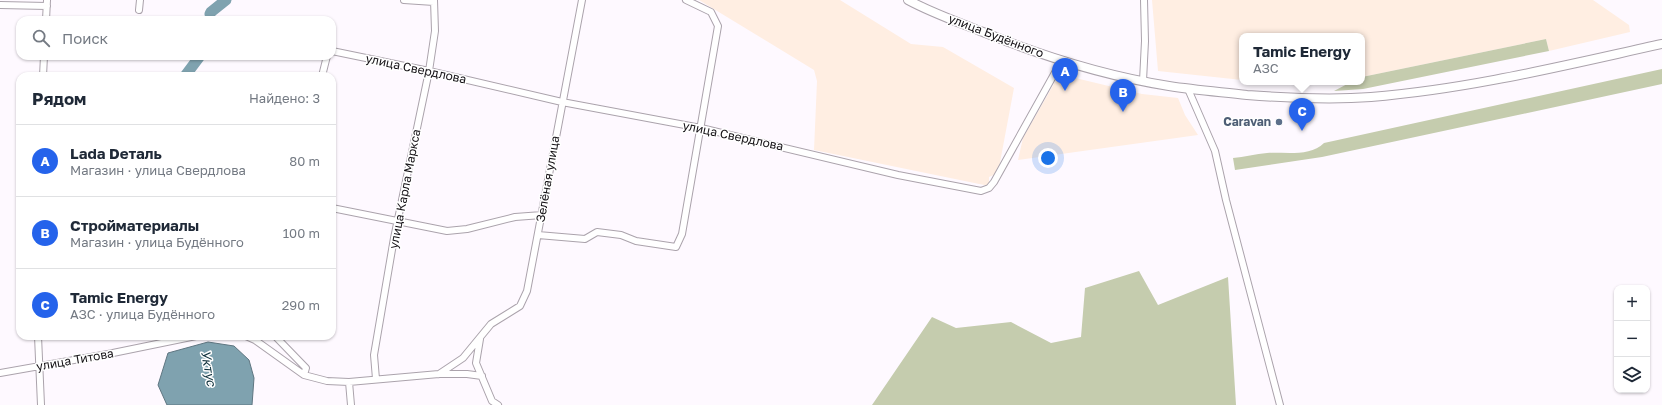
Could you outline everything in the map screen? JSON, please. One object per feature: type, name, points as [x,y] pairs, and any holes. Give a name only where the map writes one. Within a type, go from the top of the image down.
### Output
[{"type":"main road","name":"улица Будённого","points":[[908,0],[958,23],[1019,47],[1143,81],[1188,89],[1314,99],[1371,97],[1501,79],[1662,44]]},
{"type":"street","points":[[139,10],[140,0]]},
{"type":"street","points":[[404,0],[434,1]]},
{"type":"street","name":"Зелёная улица","points":[[439,374],[462,358],[491,324],[520,306],[527,291],[582,0]]},
{"type":"street","points":[[538,235],[585,239],[597,232],[621,235],[636,240],[676,247],[682,234],[718,26],[711,12],[686,0]]},
{"type":"street","points":[[1143,81],[1145,41],[1144,0]]},
{"type":"street","name":"улица Карла Маркса","points":[[376,379],[374,355],[397,221],[429,71],[435,31],[434,1]]},
{"type":"street","points":[[0,5],[47,3],[46,16]]},
{"type":"street","name":"улица Свердлова","points":[[336,52],[429,71],[562,102],[701,128],[898,174],[976,190],[985,190],[994,182],[1062,60]]},
{"type":"street","points":[[43,72],[44,60]]},
{"type":"street","points":[[323,72],[326,60]]},
{"type":"street","points":[[1188,89],[1212,143],[1219,166],[1226,200],[1280,405]]},
{"type":"street","points":[[336,209],[447,231],[467,229],[515,217],[542,215]]},
{"type":"street","points":[[480,338],[476,363],[492,401],[498,405]]},
{"type":"street","points":[[38,340],[38,367],[41,405]]},
{"type":"street","name":"улица Титова","points":[[0,373],[176,340]]},
{"type":"street","points":[[255,340],[304,375],[327,380],[349,382],[439,374],[467,374],[482,376]]},
{"type":"street","points":[[279,340],[306,368],[304,375]]},
{"type":"street","points":[[349,382],[351,405]]},
{"type":"shaded area","points":[[699,0],[840,0],[911,44],[943,47],[1014,88],[998,173],[989,177],[989,186],[814,150],[817,81],[814,70]]},
{"type":"shaded area","points":[[1152,0],[1593,0],[1629,25],[1630,32],[1549,51],[1546,39],[1365,76],[1365,33],[1239,33],[1239,80],[1158,71]]},
{"type":"shaded area","points":[[1067,76],[1142,94],[1178,98],[1185,115],[1198,135],[1018,160],[1023,138],[1055,82]]},
{"type":"green space","points":[[1546,39],[1549,51],[1363,89],[1334,91],[1345,85],[1365,85],[1365,76]]},
{"type":"green space","points":[[1662,69],[1662,84],[1322,157],[1235,170],[1233,158],[1267,153],[1305,152],[1324,143]]},
{"type":"green space","points":[[1139,271],[1158,305],[1228,277],[1236,405],[872,405],[932,317],[956,328],[1011,322],[1051,343],[1081,337],[1085,288]]},
{"type":"water","points":[[208,342],[234,346],[249,360],[254,378],[252,405],[167,405],[158,385],[168,353]]},
{"type":"waterway","name":"Уктус","points":[[210,14],[226,0]]},
{"type":"waterway","name":"Уктус","points":[[188,72],[197,60]]},
{"type":"place","name":"Lada Dеталь","points":[[1065,91]]},
{"type":"place","name":"Стройматериалы","points":[[1123,112]]},
{"type":"place","name":"Caravan","points":[[1279,122]]},
{"type":"place","name":"Tamic Еnergy","points":[[1302,131]]}]
